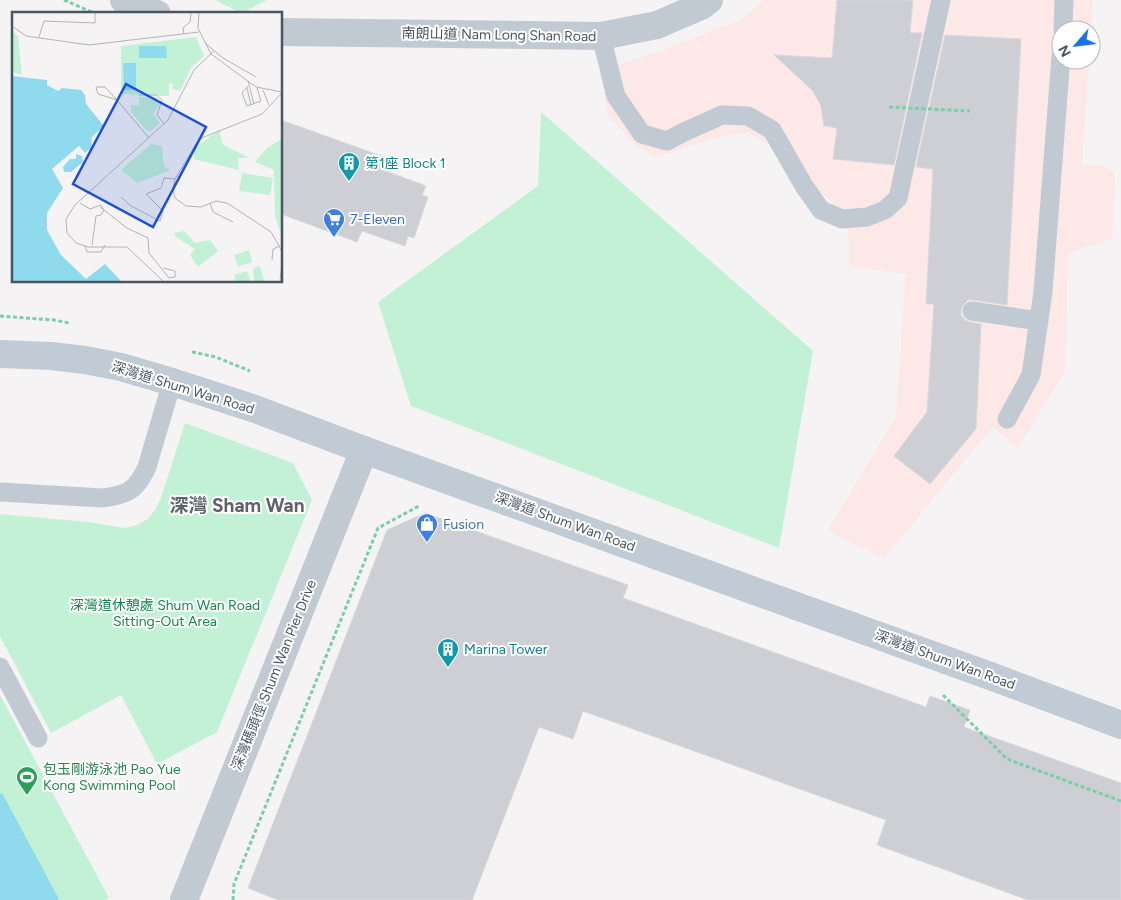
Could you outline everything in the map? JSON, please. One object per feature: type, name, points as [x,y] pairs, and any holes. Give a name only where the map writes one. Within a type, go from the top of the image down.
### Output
[{"type":"street","points":[[124,0],[151,12]]},
{"type":"street","name":"南朗山道 Nam Long Shan Road","points":[[282,32],[601,36],[657,25],[701,6],[709,0]]},
{"type":"street","name":"深灣道 Shum Wan Road","points":[[0,354],[51,356],[121,367],[256,409],[1121,725]]},
{"type":"street","name":"深灣碼頭徑 Shum Wan Pier Drive","points":[[184,900],[364,450]]},
{"type":"lane","points":[[601,36],[616,96],[642,134],[667,141],[722,115],[748,116],[772,130],[804,186],[821,210],[842,219],[867,216],[885,210],[898,198],[941,0]]},
{"type":"lane","points":[[1063,20],[1064,0]]},
{"type":"lane","points":[[1007,419],[1031,375],[1043,292],[1060,70]]},
{"type":"lane","points":[[972,311],[1039,321]]},
{"type":"lane","points":[[0,492],[102,498],[115,497],[126,493],[135,487],[148,467],[172,382]]},
{"type":"lane","points":[[0,667],[38,738]]},
{"type":"path","points":[[64,0],[92,12]]},
{"type":"path","points":[[889,107],[970,111]]},
{"type":"path","points":[[233,900],[234,884],[378,528]]},
{"type":"path","points":[[941,693],[1007,759],[1121,801]]},
{"type":"shaded area","points":[[764,0],[1093,0],[1092,20],[1051,20],[1051,70],[1088,70],[1082,165],[1102,165],[1115,173],[1112,239],[1068,253],[1065,371],[1018,448],[993,427],[884,559],[828,530],[896,417],[906,274],[850,266],[847,218],[782,153],[748,132],[718,137],[657,157],[636,146],[609,116],[599,72],[666,49],[740,20]]},
{"type":"green space","points":[[215,0],[267,0],[243,12],[239,12]]},
{"type":"green space","points":[[541,112],[813,351],[779,548],[411,406],[378,302],[538,186]]},
{"type":"green space","name":"深灣道休憩處 Shum Wan Road Sitting-Out Area","points":[[185,423],[293,463],[312,500],[217,732],[157,764],[121,695],[51,733],[0,636],[0,514],[87,522],[125,528],[137,525],[148,519],[161,498]]},
{"type":"green space","name":"包玉剛游泳池 Pao Yue Kong Swimming Pool","points":[[0,695],[109,898],[105,900],[0,900]]},
{"type":"water","points":[[2,793],[58,900],[0,900],[0,794]]},
{"type":"building","points":[[837,0],[913,0],[910,33],[922,33],[894,165],[833,159],[837,128],[824,126],[821,106],[813,91],[774,55],[832,58]]},
{"type":"building","points":[[945,35],[1021,39],[1007,305],[968,300],[961,309],[961,315],[965,320],[981,324],[976,429],[930,484],[894,456],[927,412],[934,304],[926,304],[933,169],[916,167]]},
{"type":"building","name":"第1座 Block 1","points":[[282,120],[387,158],[383,170],[426,186],[422,195],[428,197],[414,238],[408,236],[405,246],[362,231],[357,242],[282,214]]},
{"type":"building","points":[[425,513],[628,585],[623,598],[926,707],[930,696],[970,710],[964,727],[1121,783],[1121,900],[1028,900],[877,845],[886,820],[583,711],[573,739],[539,727],[472,900],[278,900],[248,888],[387,530]]},
{"type":"place","name":"第1座 Block 1","points":[[349,182]]},
{"type":"place","name":"7-Eleven","points":[[334,238]]},
{"type":"place","name":"Fusion","points":[[427,543]]},
{"type":"place","name":"Marina Tower","points":[[448,668]]},
{"type":"place","name":"包玉剛游泳池 Pao Yue Kong Swimming Pool","points":[[27,796]]},
{"type":"district","name":"深灣 Sham Wan","points":[[237,505]]}]
